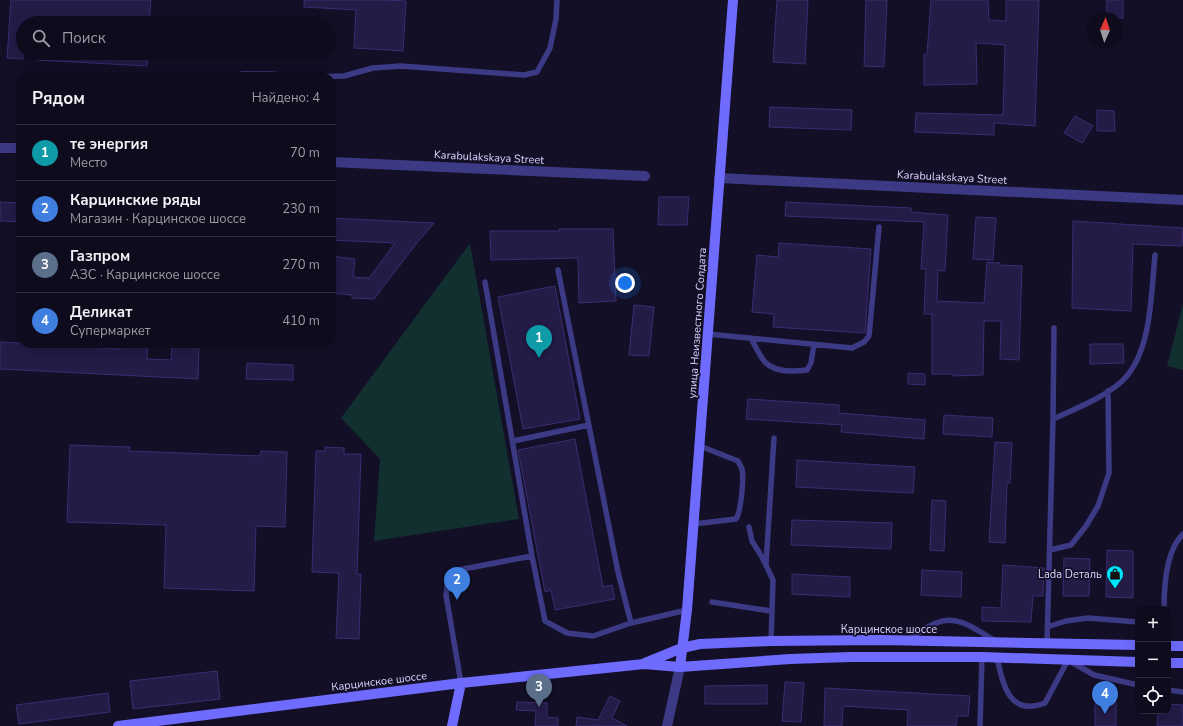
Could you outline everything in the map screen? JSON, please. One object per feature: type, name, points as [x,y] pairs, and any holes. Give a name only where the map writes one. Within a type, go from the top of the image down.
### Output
[{"type":"main road","name":"улица Неизвестного Солдата","points":[[680,667],[687,610],[694,524],[733,0]]},
{"type":"main road","name":"Карцинское шоссе","points":[[644,664],[682,648],[700,644],[771,641],[909,641],[1135,645]]},
{"type":"main road","points":[[1171,646],[1183,646]]},
{"type":"main road","name":"Карцинское шоссе","points":[[118,726],[461,683],[644,664],[680,667],[790,659],[982,657],[1135,662]]},
{"type":"main road","points":[[1171,663],[1183,663]]},
{"type":"main road","points":[[452,726],[461,683]]},
{"type":"street","points":[[0,148],[16,148]]},
{"type":"street","name":"Karabulakskaya Street","points":[[336,162],[646,176]]},
{"type":"street","name":"Karabulakskaya Street","points":[[719,178],[1183,200]]},
{"type":"street","points":[[667,726],[680,667]]},
{"type":"lane","points":[[336,76],[344,76],[372,68],[401,66],[524,75],[537,72],[550,48],[556,19],[557,0]]},
{"type":"lane","points":[[708,334],[852,348],[864,342],[869,336],[879,227]]},
{"type":"lane","points":[[1054,419],[1108,391],[1121,382],[1137,363],[1149,325],[1155,255]]},
{"type":"lane","points":[[558,270],[618,572],[631,623]]},
{"type":"lane","points":[[485,282],[532,556],[545,621],[567,633],[593,636],[631,623],[687,610]]},
{"type":"lane","points":[[1047,643],[1054,419],[1054,328]]},
{"type":"lane","points":[[751,338],[765,362],[782,370],[807,370],[814,344]]},
{"type":"lane","points":[[1050,550],[1071,545],[1086,526],[1098,506],[1109,473],[1108,391]]},
{"type":"lane","points":[[513,440],[589,425]]},
{"type":"lane","points":[[766,564],[774,438]]},
{"type":"lane","points":[[694,524],[736,519],[741,504],[742,470],[738,461],[700,446]]},
{"type":"lane","points":[[749,527],[752,541],[766,564],[773,580],[774,592],[771,611],[771,641]]},
{"type":"lane","points":[[1164,606],[1165,583],[1168,567],[1173,550],[1183,534]]},
{"type":"lane","points":[[461,683],[446,595],[448,579],[458,570],[532,556]]},
{"type":"lane","points":[[712,602],[771,611]]},
{"type":"lane","points":[[1047,627],[1066,621],[1088,618],[1135,622]]},
{"type":"lane","points":[[909,641],[922,630],[934,623],[946,620],[960,621],[998,642]]},
{"type":"lane","points":[[980,726],[982,657]]},
{"type":"lane","points":[[997,658],[1005,689],[1019,704],[1028,706],[1038,706],[1045,703],[1068,660],[1094,676],[1135,684]]},
{"type":"lane","points":[[1171,690],[1183,692]]},
{"type":"green space","points":[[470,243],[519,519],[374,541],[380,459],[341,418]]},
{"type":"green space","points":[[1183,304],[1183,370],[1167,366]]},
{"type":"building","points":[[11,0],[151,0],[150,16],[16,16],[16,59],[7,58]]},
{"type":"building","points":[[304,0],[406,1],[403,51],[354,48],[356,10],[304,7]]},
{"type":"building","points":[[777,0],[808,0],[805,64],[773,62]]},
{"type":"building","points":[[866,0],[887,0],[884,67],[864,66]]},
{"type":"building","points":[[931,0],[988,0],[989,20],[1006,21],[1006,0],[1039,0],[1035,126],[994,123],[994,135],[915,132],[916,113],[1003,115],[1005,45],[976,43],[977,84],[924,85],[924,54],[927,54]]},
{"type":"building","points":[[1107,0],[1123,0],[1123,12],[1106,12]]},
{"type":"building","points":[[37,60],[147,60],[147,66]]},
{"type":"building","points":[[770,107],[852,110],[851,130],[769,127]]},
{"type":"building","points":[[1097,110],[1114,111],[1115,131],[1097,131]]},
{"type":"building","points":[[1075,116],[1093,126],[1082,143],[1064,133]]},
{"type":"building","points":[[659,197],[689,197],[687,225],[658,225]]},
{"type":"building","points":[[0,202],[16,203],[16,222],[0,221]]},
{"type":"building","points":[[786,202],[911,208],[911,212],[948,215],[945,271],[938,270],[937,301],[984,303],[987,262],[1000,263],[1000,265],[1022,266],[1019,360],[1000,359],[1001,321],[984,321],[983,375],[953,376],[953,374],[932,374],[932,314],[924,314],[926,269],[921,269],[924,222],[785,216]]},
{"type":"building","points":[[976,217],[996,218],[993,260],[973,259]]},
{"type":"building","points":[[336,218],[434,223],[374,299],[352,298],[352,295],[336,293],[336,257],[355,259],[353,277],[369,278],[395,243],[336,240]]},
{"type":"building","points":[[1073,221],[1183,228],[1182,246],[1133,244],[1131,311],[1072,308]]},
{"type":"building","points":[[559,229],[613,229],[616,301],[579,303],[578,258],[491,260],[490,231],[560,231]]},
{"type":"building","points":[[779,243],[871,249],[865,333],[773,327],[774,314],[752,312],[757,255],[778,257]]},
{"type":"building","points":[[555,286],[580,419],[523,429],[498,297]]},
{"type":"building","points":[[634,305],[654,307],[649,356],[629,355]]},
{"type":"building","points":[[0,342],[16,343],[16,348],[148,348],[147,359],[171,360],[172,348],[199,348],[198,379],[0,369]]},
{"type":"building","points":[[1090,344],[1123,344],[1124,363],[1090,364]]},
{"type":"building","points":[[247,363],[293,365],[293,380],[246,379]]},
{"type":"building","points":[[908,373],[925,374],[925,385],[908,384]]},
{"type":"building","points":[[748,399],[839,405],[839,413],[925,420],[924,439],[841,432],[842,425],[746,419]]},
{"type":"building","points":[[944,415],[993,418],[992,437],[943,434]]},
{"type":"building","points":[[575,439],[603,587],[612,585],[615,599],[555,610],[551,590],[545,592],[518,450]]},
{"type":"building","points":[[995,442],[1012,443],[1010,483],[1007,483],[1005,543],[989,542]]},
{"type":"building","points":[[70,445],[130,447],[129,451],[260,456],[261,451],[287,452],[285,527],[256,526],[254,591],[164,588],[166,525],[67,522]]},
{"type":"building","points":[[325,447],[344,448],[344,454],[361,454],[357,574],[361,574],[359,639],[336,638],[339,573],[312,572],[316,451],[325,451]]},
{"type":"building","points":[[797,460],[915,467],[913,493],[796,487]]},
{"type":"building","points":[[932,500],[946,501],[944,551],[930,550]]},
{"type":"building","points":[[792,520],[892,523],[891,549],[791,545]]},
{"type":"building","points":[[1107,550],[1133,551],[1133,598],[1106,597]]},
{"type":"building","points":[[1064,558],[1090,559],[1089,596],[1063,596]]},
{"type":"building","points":[[1003,565],[1044,568],[1043,596],[1033,596],[1031,622],[982,621],[982,607],[1001,608]]},
{"type":"building","points":[[922,570],[962,572],[961,597],[921,595]]},
{"type":"building","points":[[792,574],[850,577],[850,597],[792,594]]},
{"type":"building","points":[[217,671],[220,699],[133,709],[130,681]]},
{"type":"building","points":[[785,682],[804,683],[801,722],[782,721]]},
{"type":"building","points":[[767,685],[767,704],[705,704],[705,686]]},
{"type":"building","points":[[825,688],[970,696],[968,716],[957,716],[956,726],[907,726],[908,710],[843,706],[842,726],[824,726]]},
{"type":"building","points":[[108,693],[110,712],[19,724],[16,705]]},
{"type":"building","points":[[610,696],[620,701],[612,718],[627,726],[576,726],[577,717],[598,720]]},
{"type":"building","points":[[517,702],[547,703],[547,717],[558,718],[558,726],[535,726],[536,711],[516,710]]},
{"type":"building","points":[[1095,702],[1116,702],[1116,726],[1095,726]]},
{"type":"building","points":[[1171,704],[1183,705],[1183,726],[1157,726],[1158,714],[1171,714]]},
{"type":"place","name":"те энергия","points":[[539,358]]},
{"type":"place","name":"Lada Dеталь","points":[[1115,589]]},
{"type":"place","name":"Карцинские ряды","points":[[457,600]]},
{"type":"place","name":"Газпром","points":[[539,707]]},
{"type":"place","name":"Деликат","points":[[1105,714]]}]
